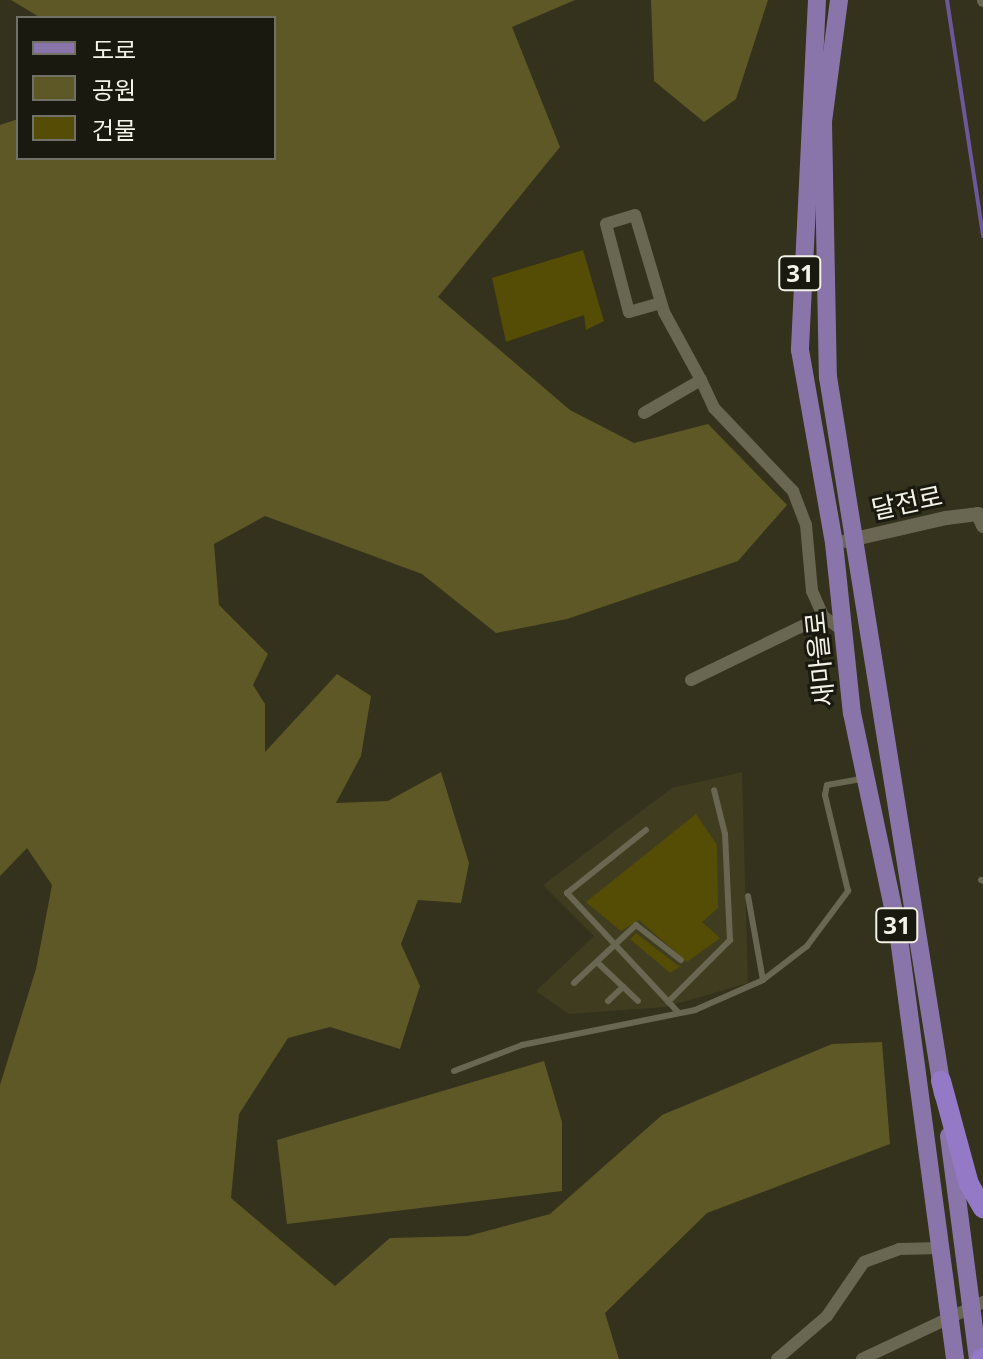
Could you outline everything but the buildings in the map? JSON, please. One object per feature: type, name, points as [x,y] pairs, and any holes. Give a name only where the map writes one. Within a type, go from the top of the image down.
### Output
[{"type":"highway","points":[[941,1081],[969,1184],[983,1208]]},
{"type":"main road","name":"새마을로","points":[[817,0],[800,350],[834,543],[843,631],[866,779],[898,931],[955,1359]]},
{"type":"main road","name":"새마을로","points":[[839,0],[823,122],[828,377],[858,538],[977,1301],[980,1359]]},
{"type":"street","points":[[660,303],[629,312],[606,224],[635,215],[660,303],[714,408],[793,491],[823,616],[843,631]]},
{"type":"street","points":[[644,413],[701,380]]},
{"type":"street","name":"달전로","points":[[834,543],[981,518]]},
{"type":"street","name":"새마을로","points":[[691,680],[823,616]]},
{"type":"street","points":[[777,1359],[827,1316],[864,1262],[899,1249],[940,1248]]},
{"type":"street","points":[[862,1359],[977,1301]]},
{"type":"lane","points":[[454,1071],[522,1045],[679,1013],[763,980],[807,946],[848,891],[825,795],[827,785],[866,779]]},
{"type":"lane","points":[[668,1002],[730,940],[725,834],[714,790]]},
{"type":"lane","points":[[646,830],[567,893],[679,1013]]},
{"type":"lane","points":[[748,896],[763,980]]},
{"type":"lane","points":[[574,983],[636,925],[681,960]]},
{"type":"lane","points":[[598,963],[638,1001]]},
{"type":"lane","points":[[608,1001],[623,987]]},
{"type":"shaded area","points":[[742,772],[748,983],[666,1007],[569,1014],[536,991],[594,936],[543,885],[672,788]]},
{"type":"green space","points":[[11,0],[575,0],[512,27],[560,147],[438,297],[570,410],[634,443],[708,424],[787,505],[738,561],[567,619],[496,633],[422,574],[265,516],[214,544],[219,605],[268,654],[253,685],[265,704],[265,752],[337,674],[371,696],[361,756],[336,803],[388,801],[441,772],[469,863],[461,903],[418,900],[401,944],[420,986],[400,1049],[330,1027],[288,1038],[239,1114],[231,1198],[335,1286],[390,1238],[468,1236],[550,1214],[662,1115],[832,1044],[882,1042],[890,1144],[707,1213],[605,1313],[619,1359],[0,1359],[0,1085],[36,969],[52,885],[27,848],[0,876],[0,125],[16,120],[16,160],[276,160],[276,16],[38,16]]},
{"type":"green space","points":[[651,0],[768,0],[736,99],[704,122],[654,81]]},
{"type":"green space","points":[[544,1061],[562,1122],[562,1191],[287,1224],[277,1140]]},
{"type":"waterway","points":[[947,0],[983,236]]}]
